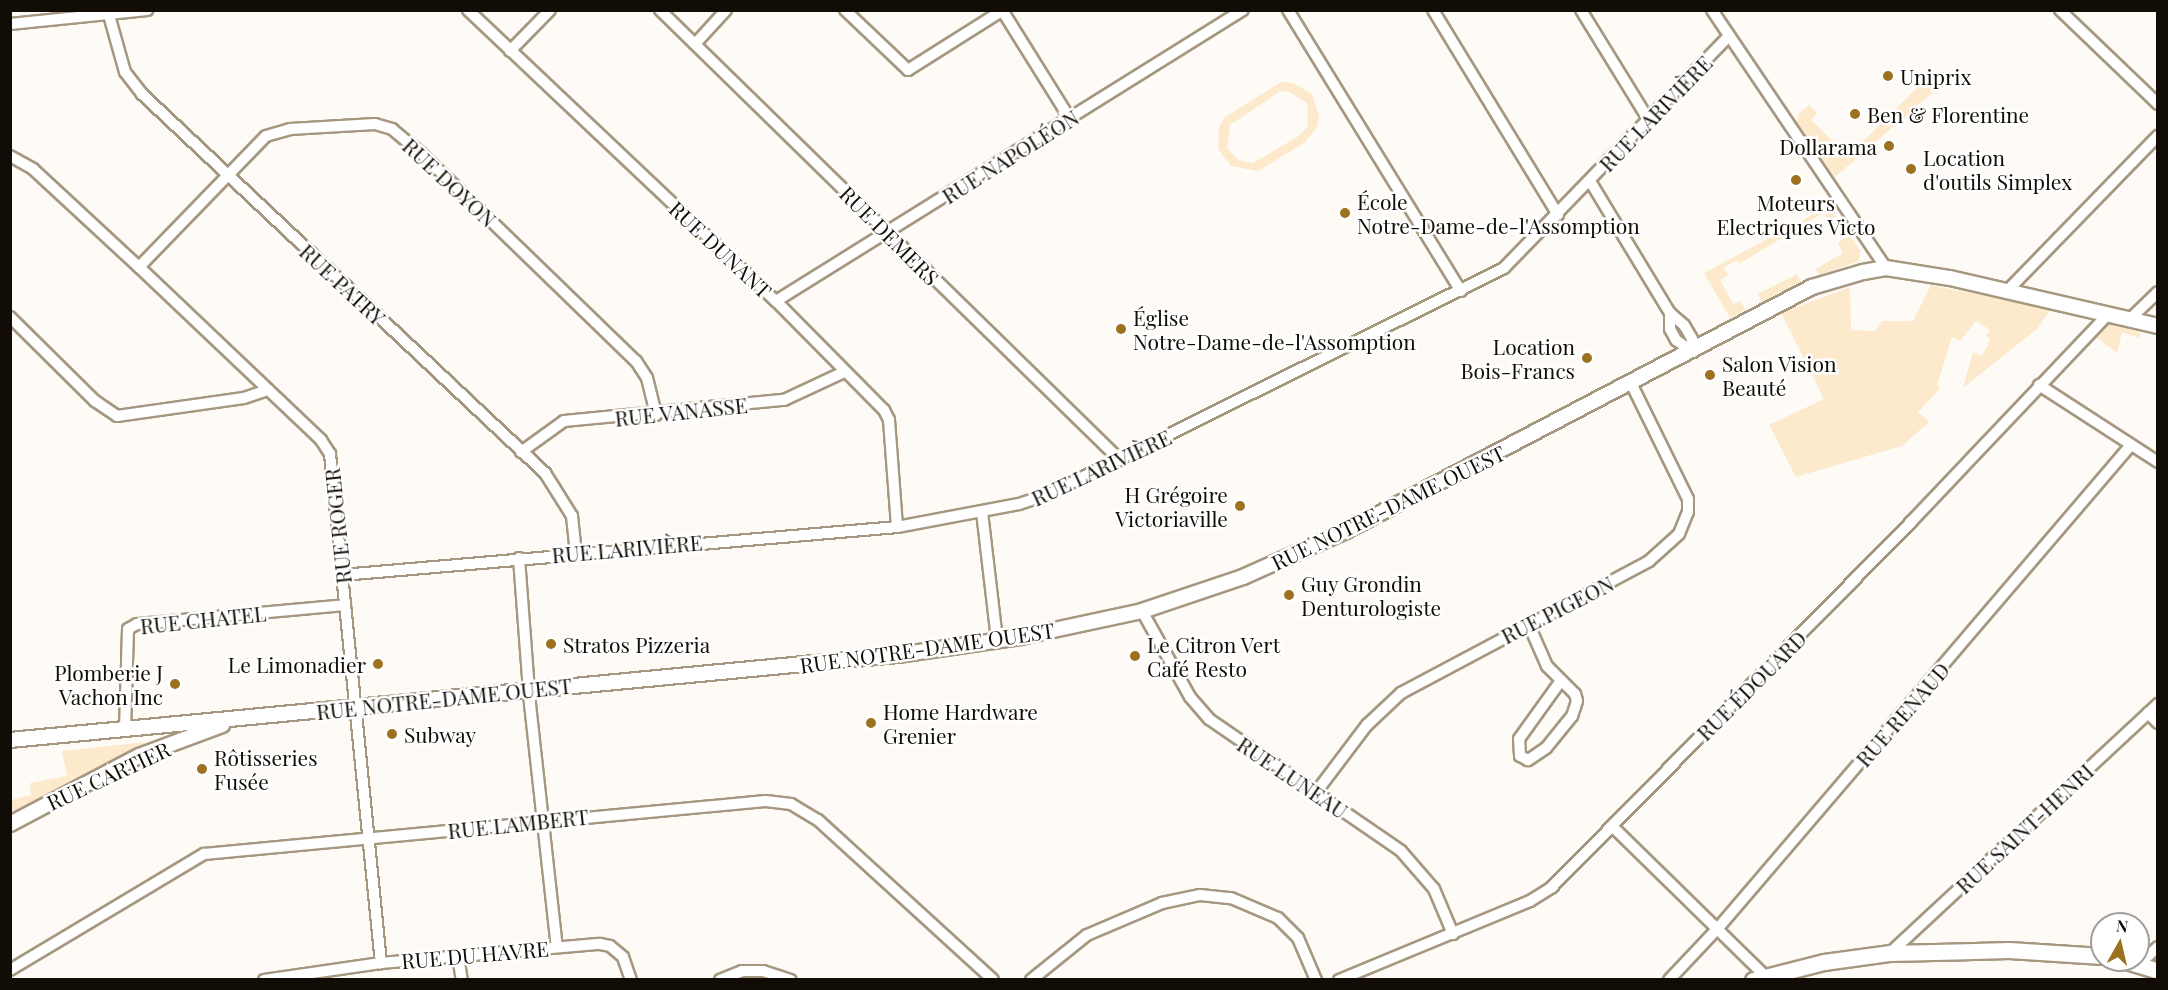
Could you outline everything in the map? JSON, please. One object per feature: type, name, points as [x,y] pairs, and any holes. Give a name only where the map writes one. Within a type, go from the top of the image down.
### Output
[{"type":"main road","points":[[1759,977],[1890,953],[2009,950],[2090,955]]},
{"type":"street","points":[[10,24],[147,10]]},
{"type":"street","name":"RUE DUNANT","points":[[468,10],[776,301],[884,410],[889,420],[897,526]]},
{"type":"street","points":[[510,51],[550,10]]},
{"type":"street","name":"RUE DEMERS","points":[[660,10],[1120,460]]},
{"type":"street","points":[[695,44],[726,10]]},
{"type":"street","points":[[845,10],[908,70],[1003,11],[1070,118]]},
{"type":"street","name":"RUE NAPOLÉON","points":[[776,301],[1243,10]]},
{"type":"street","points":[[1288,10],[1461,291]]},
{"type":"street","points":[[1433,10],[1558,215]]},
{"type":"street","points":[[1581,10],[1650,122]]},
{"type":"street","points":[[1712,10],[1728,37],[1886,268]]},
{"type":"street","points":[[2060,10],[2157,105]]},
{"type":"street","name":"RUE PATRY","points":[[109,15],[125,72],[132,83],[225,175],[522,452],[560,491],[572,516],[576,552]]},
{"type":"street","name":"RUE LARIVIÈRE","points":[[342,575],[576,552],[897,526],[982,512],[1049,494],[1504,268],[1650,122],[1728,37]]},
{"type":"street","name":"RUE DOYON","points":[[139,267],[225,175],[257,144],[278,131],[358,124],[392,129],[636,362],[647,378],[656,415]]},
{"type":"street","points":[[2009,290],[2157,136]]},
{"type":"street","name":"RUE ROGER","points":[[10,156],[33,169],[139,267],[321,440],[330,454],[381,963]]},
{"type":"street","points":[[1590,181],[1670,313],[1684,325],[1692,339],[1693,352]]},
{"type":"street","name":"RUE NOTRE-DAME OUEST","points":[[10,740],[528,688],[767,669],[997,640],[1142,611],[1243,577],[1331,538],[1632,385],[1812,287],[1886,268],[2009,290],[2157,326]]},
{"type":"street","points":[[2131,318],[2157,292]]},
{"type":"street","name":"RUE ÉDOUARD","points":[[1338,980],[1453,934],[1541,894],[1911,522],[2109,313]]},
{"type":"street","points":[[10,317],[95,401],[117,416],[244,398],[267,390]]},
{"type":"street","name":"RUE VANASSE","points":[[522,452],[564,421],[656,415],[784,400],[844,372]]},
{"type":"street","name":"RUE PIGEON","points":[[1317,791],[1372,719],[1401,693],[1649,561],[1685,524],[1688,499],[1632,385]]},
{"type":"street","points":[[2039,386],[2157,462]]},
{"type":"street","name":"RUE RENAUD","points":[[1669,980],[1719,927],[2131,445]]},
{"type":"street","points":[[982,512],[997,640]]},
{"type":"street","points":[[519,558],[528,688],[557,947]]},
{"type":"street","name":"RUE CHATEL","points":[[125,730],[128,629],[144,623],[345,605]]},
{"type":"street","name":"RUE LUNEAU","points":[[1142,611],[1190,697],[1209,719],[1317,791],[1414,863],[1434,889],[1453,934]]},
{"type":"street","points":[[1529,625],[1547,666],[1575,694],[1575,709],[1546,748],[1528,760],[1520,756],[1519,739],[1560,681]]},
{"type":"street","name":"RUE SAINT-HENRI","points":[[1890,953],[2157,704]]},
{"type":"street","points":[[2148,713],[2157,723]]},
{"type":"street","name":"RUE CARTIER","points":[[10,824],[139,756],[241,718]]},
{"type":"street","name":"RUE LAMBERT","points":[[10,970],[204,854],[741,802],[791,804],[818,820],[993,980]]},
{"type":"street","points":[[1611,826],[1719,927],[1759,977]]},
{"type":"street","points":[[1031,980],[1087,935],[1162,903],[1200,895],[1231,898],[1278,918],[1299,938],[1316,980]]},
{"type":"street","name":"RUE DU HAVRE","points":[[264,980],[381,963],[557,947],[610,946],[623,957],[631,980]]},
{"type":"street","points":[[458,956],[462,980]]},
{"type":"street","points":[[720,980],[742,972],[764,971],[791,980]]},
{"type":"shaded area","points":[[1934,71],[1944,83],[1835,177],[1797,122],[1799,114],[1809,105],[1817,113],[1811,120],[1848,156]]},
{"type":"shaded area","points":[[1281,82],[1293,83],[1312,94],[1319,116],[1317,127],[1304,143],[1258,171],[1231,166],[1218,149],[1219,127],[1225,117]],"holes":[[[1287,91],[1307,103],[1308,126],[1297,137],[1253,163],[1238,160],[1227,148],[1230,125],[1279,92]]]},
{"type":"shaded area","points":[[1829,206],[1837,220],[1830,223],[1823,213],[1739,264],[1737,260],[1724,268],[1728,275],[1720,280],[1733,304],[1741,301],[1745,310],[1730,318],[1704,273]]},
{"type":"shaded area","points":[[1849,235],[1860,250],[1859,261],[1819,275],[1816,269],[1843,253],[1838,243]]},
{"type":"shaded area","points":[[1797,274],[1801,282],[1762,302],[1758,294]]},
{"type":"shaded area","points":[[1931,285],[2051,309],[2038,328],[1963,388],[1973,352],[1981,356],[1988,346],[1990,338],[1986,336],[1990,330],[1976,321],[1960,341],[1952,337],[1937,385],[1940,389],[1918,412],[1929,422],[1902,446],[1796,477],[1769,425],[1824,399],[1781,313],[1850,287],[1851,330],[1875,331],[1882,321],[1913,321]]},
{"type":"shaded area","points":[[2109,324],[2141,333],[2139,338],[2122,332],[2117,353],[2097,338]]},
{"type":"shaded area","points":[[147,742],[14,811],[11,808],[11,800],[31,795],[30,783],[67,776],[62,751]]},
{"type":"place","name":"Uniprix","points":[[1888,76]]},
{"type":"place","name":"Ben & Florentine","points":[[1855,114]]},
{"type":"place","name":"Dollarama","points":[[1889,146]]},
{"type":"place","name":"Location d'outils Simplex","points":[[1911,169]]},
{"type":"place","name":"Moteurs Electriques Victo","points":[[1796,180]]},
{"type":"place","name":"École Notre-Dame-de-l'Assomption","points":[[1345,213]]},
{"type":"place","name":"Église Notre-Dame-de-l'Assomption","points":[[1121,329]]},
{"type":"place","name":"Location Bois-Francs","points":[[1587,358]]},
{"type":"place","name":"Salon Vision Beauté","points":[[1710,375]]},
{"type":"place","name":"H Grégoire Victoriaville","points":[[1240,506]]},
{"type":"place","name":"Guy Grondin Denturologiste","points":[[1289,595]]},
{"type":"place","name":"Stratos Pizzeria","points":[[551,644]]},
{"type":"place","name":"Le Citron Vert Café Resto","points":[[1135,656]]},
{"type":"place","name":"Le Limonadier","points":[[378,664]]},
{"type":"place","name":"Plomberie J Vachon Inc","points":[[175,684]]},
{"type":"place","name":"Home Hardware Grenier","points":[[871,723]]},
{"type":"place","name":"Subway","points":[[392,734]]},
{"type":"place","name":"Rôtisseries Fusée","points":[[202,769]]}]
